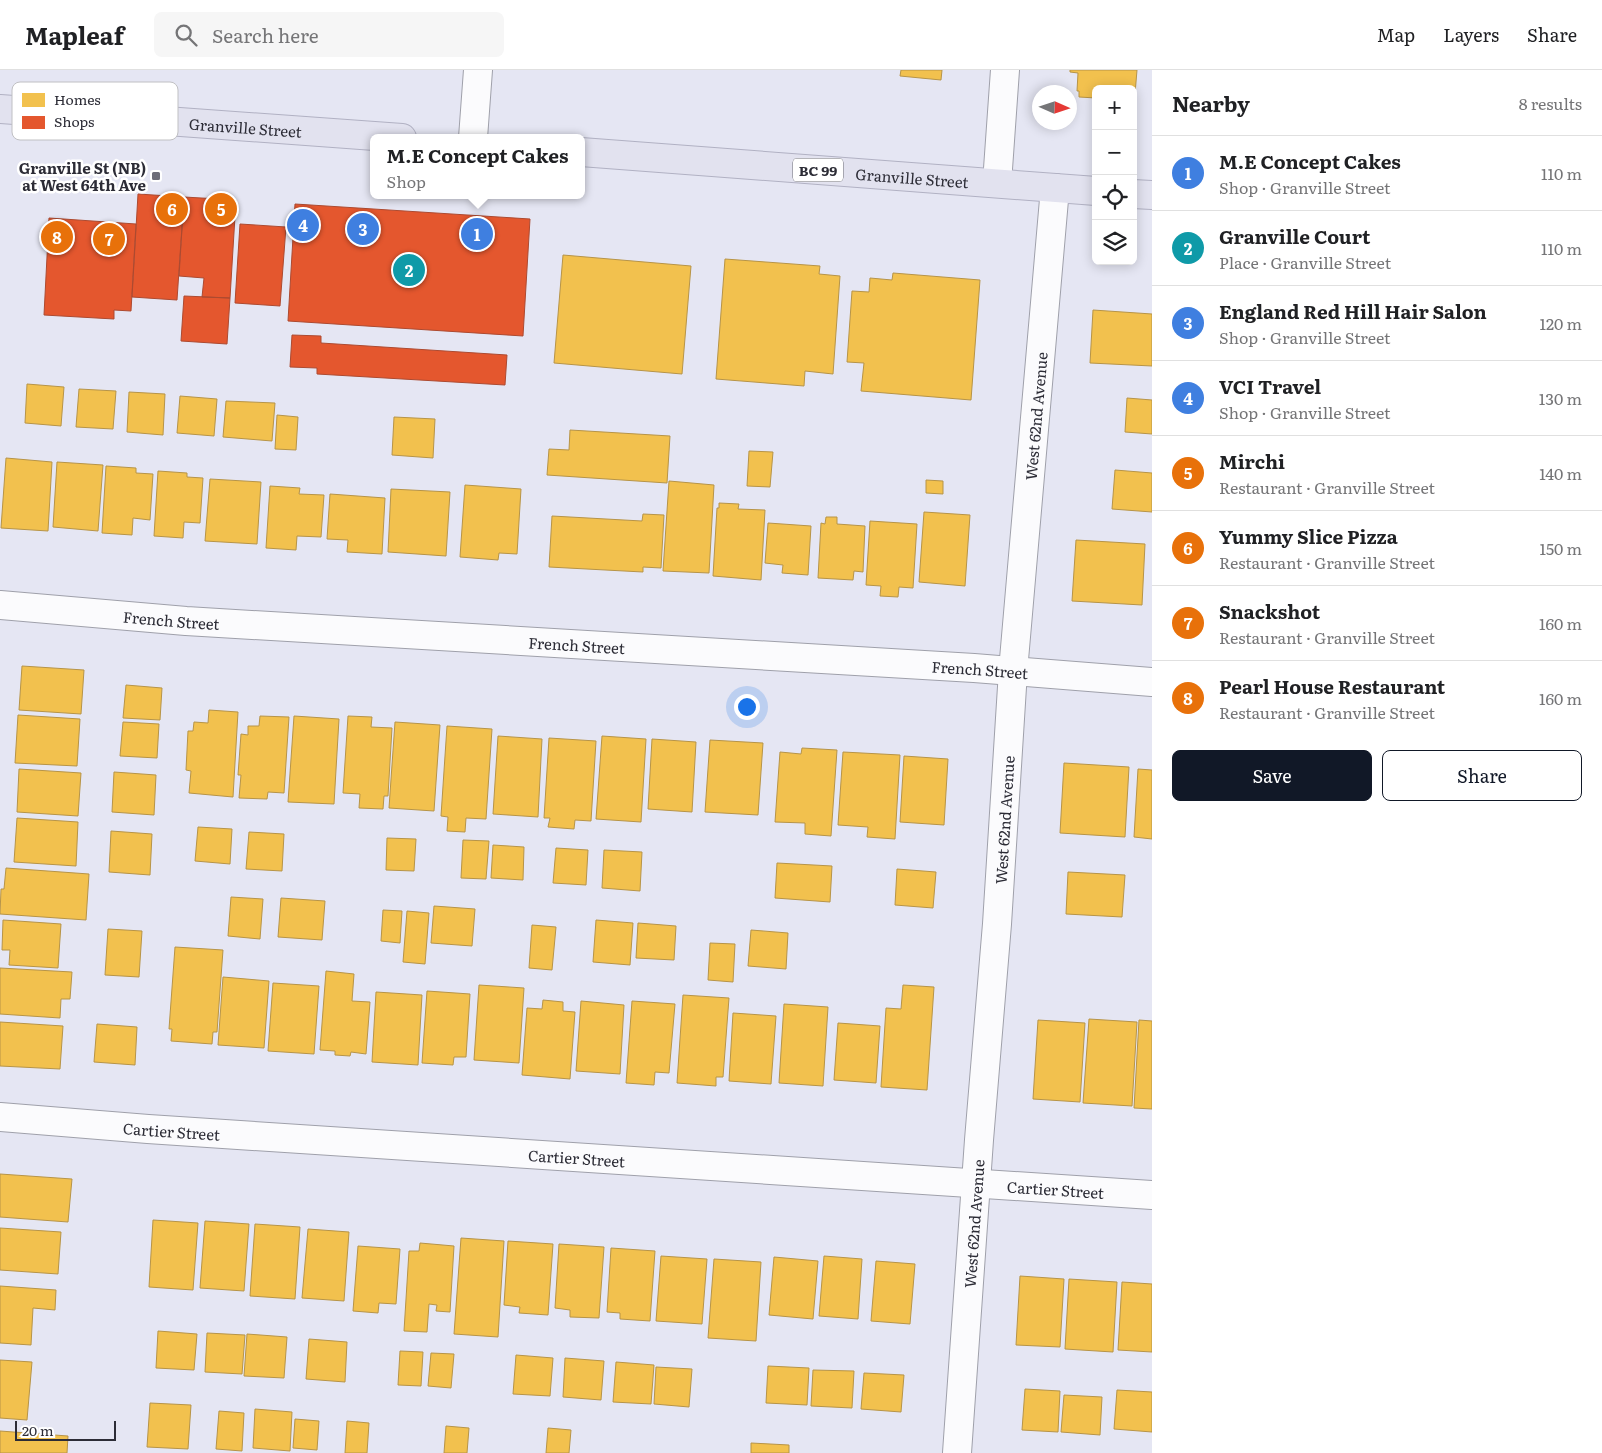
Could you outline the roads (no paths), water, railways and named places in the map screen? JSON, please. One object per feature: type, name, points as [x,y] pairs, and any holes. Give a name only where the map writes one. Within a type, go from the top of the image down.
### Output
[{"type":"highway","name":"Granville Street","points":[[178,122],[370,136]]},
{"type":"highway","name":"Granville Street","points":[[585,152],[1092,191]]},
{"type":"highway","points":[[1137,194],[1152,195]]},
{"type":"street","points":[[473,134],[478,70]]},
{"type":"street","points":[[997,183],[1005,70]]},
{"type":"street","name":"West 62nd Avenue","points":[[957,1453],[997,924],[1013,671],[1054,188]]},
{"type":"street","name":"French Street","points":[[0,605],[186,621],[1013,671],[1152,682]]},
{"type":"street","name":"Cartier Street","points":[[0,1117],[148,1129],[1152,1195]]},
{"type":"place","name":"Granville St (NB) at West 64th Ave","points":[[156,176]]},
{"type":"place","name":"Yummy Slice Pizza","points":[[172,209]]},
{"type":"place","name":"Mirchi","points":[[221,209]]},
{"type":"place","name":"VCI Travel","points":[[303,225]]},
{"type":"place","name":"England Red Hill Hair Salon","points":[[363,229]]},
{"type":"place","name":"M.E Concept Cakes","points":[[477,234]]},
{"type":"place","name":"Pearl House Restaurant","points":[[57,237]]},
{"type":"place","name":"Snackshot","points":[[109,239]]},
{"type":"place","name":"Granville Court","points":[[409,270]]}]
